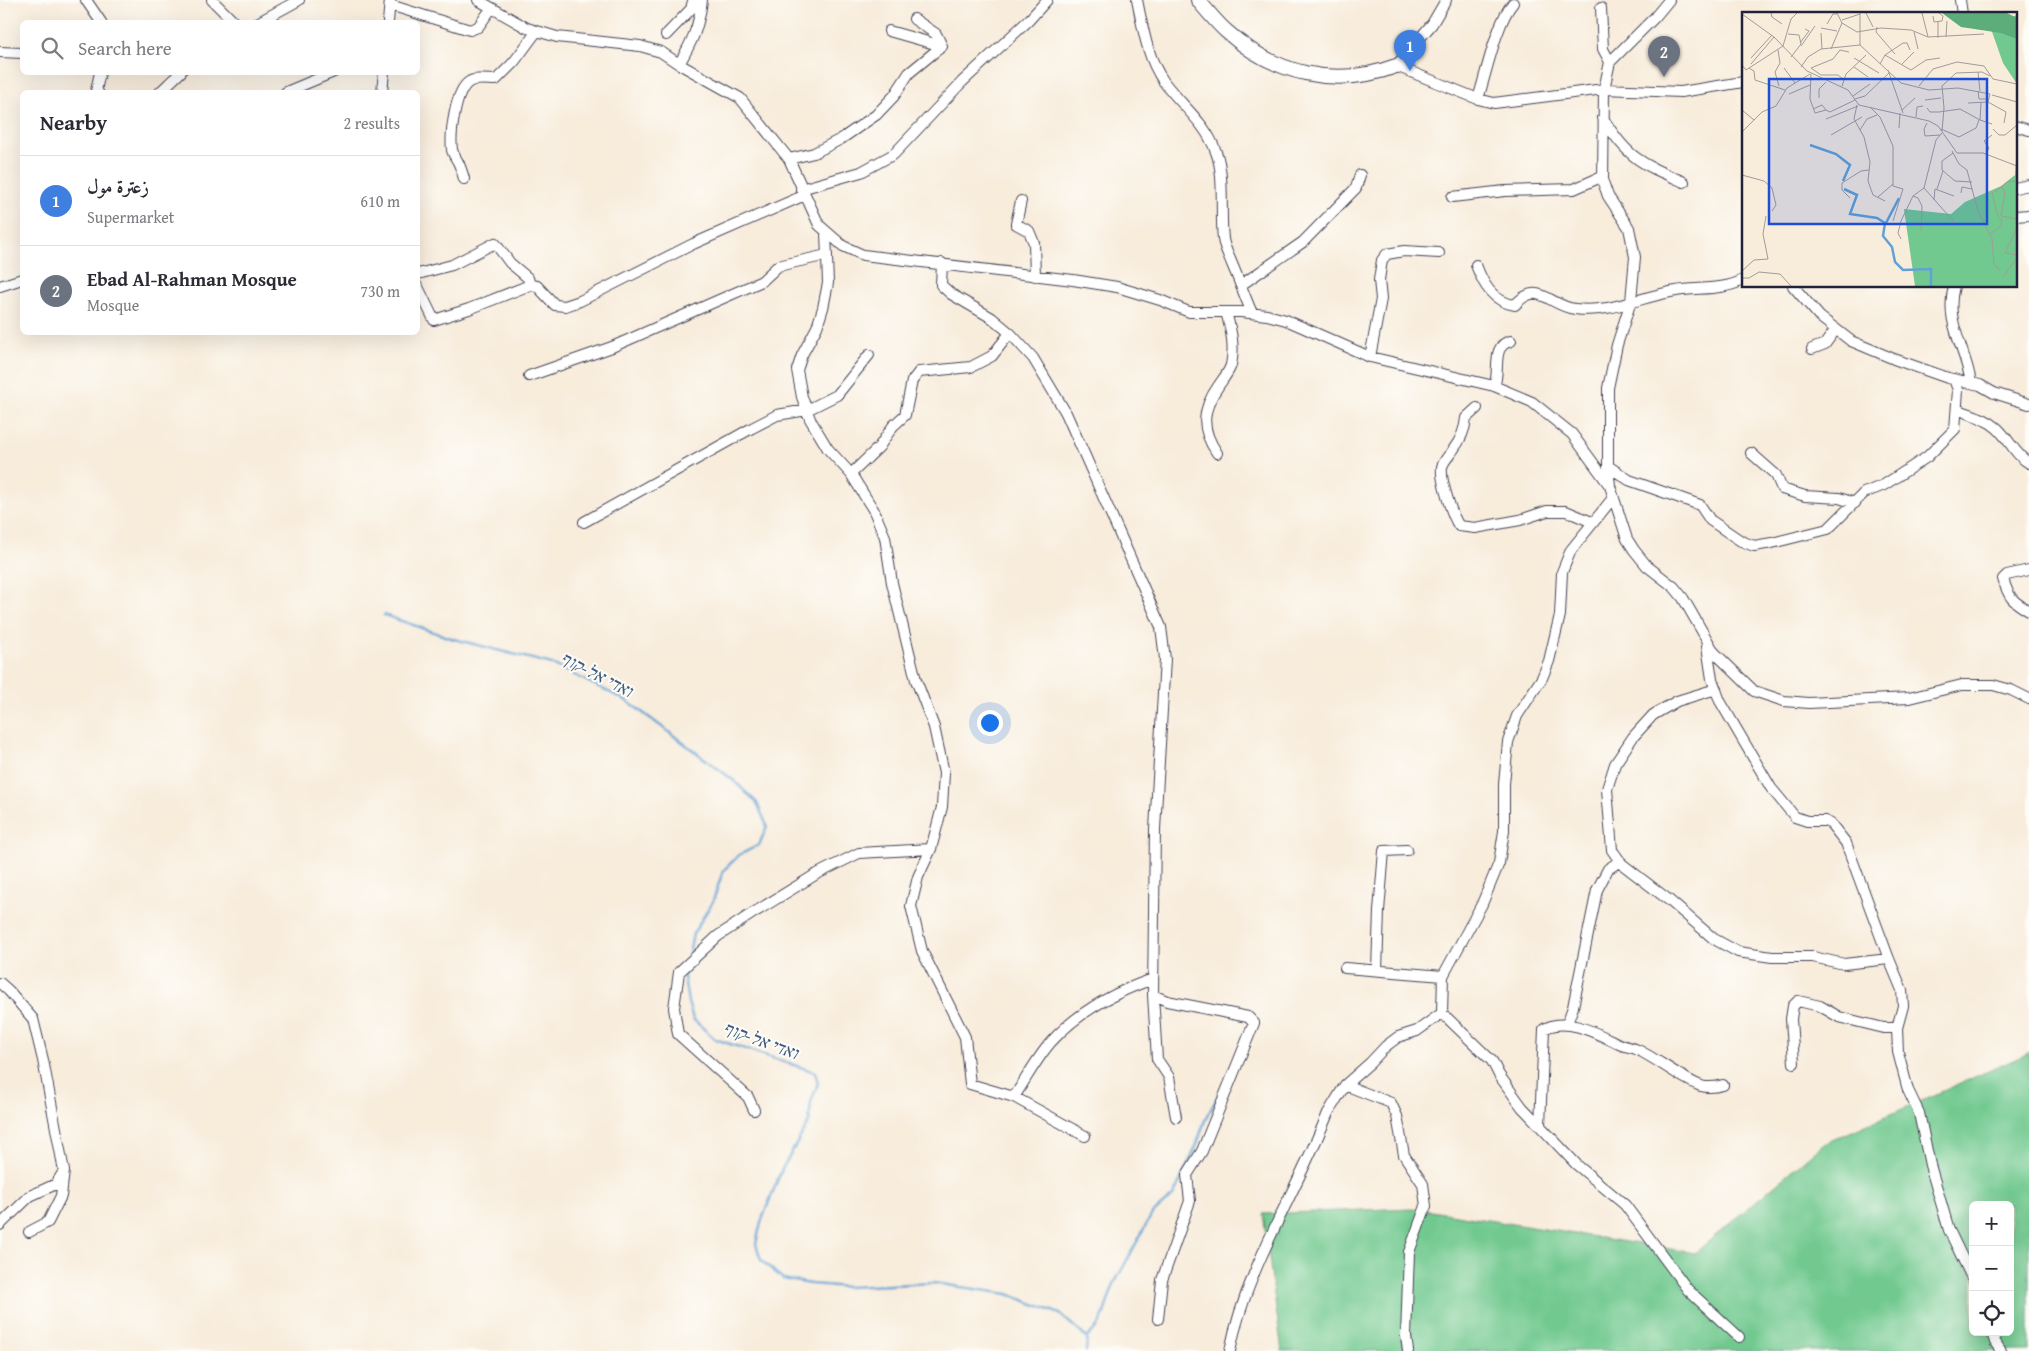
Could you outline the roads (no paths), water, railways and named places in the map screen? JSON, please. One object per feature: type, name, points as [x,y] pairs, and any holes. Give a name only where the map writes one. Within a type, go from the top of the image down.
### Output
[{"type":"street","points":[[86,0],[100,20]]},
{"type":"street","points":[[212,0],[232,20]]},
{"type":"street","points":[[263,20],[299,0]]},
{"type":"street","points":[[478,0],[527,28],[557,38],[640,46],[661,52],[678,64],[740,98],[789,159],[819,225],[842,246],[863,254],[1117,287],[1160,300],[1190,312],[1252,313],[1286,320],[1370,357],[1494,386],[1532,402],[1572,434],[1610,486]]},
{"type":"street","points":[[420,291],[434,320],[469,309],[530,285],[537,286],[555,305],[572,304],[803,192],[861,172],[894,154],[962,82],[1029,20],[1047,0]]},
{"type":"street","points":[[1137,0],[1149,53],[1155,68],[1165,84],[1204,129],[1217,153],[1220,171],[1221,217],[1224,242],[1252,313]]},
{"type":"street","points":[[1198,0],[1228,33],[1274,64],[1312,76],[1353,76],[1378,73],[1396,66],[1432,24],[1446,0]]},
{"type":"street","points":[[666,35],[697,2]]},
{"type":"street","points":[[678,64],[694,39],[697,2]]},
{"type":"street","points":[[1663,2],[1610,62],[1604,89],[1603,176],[1608,196],[1629,228],[1635,257],[1631,301],[1617,345],[1608,388],[1608,466],[1610,486],[1627,539],[1647,566],[1674,587],[1683,598],[1714,652],[1754,691],[1784,701],[1809,703],[1909,698],[1962,685],[1993,685],[2028,697]]},
{"type":"street","points":[[388,20],[390,3],[470,30],[478,26],[491,9]]},
{"type":"street","points":[[1478,99],[1496,40],[1508,9],[1514,3]]},
{"type":"street","points":[[1601,8],[1603,49],[1610,62]]},
{"type":"street","points":[[914,19],[936,34],[942,46]]},
{"type":"street","points":[[464,179],[459,162],[452,153],[451,134],[454,115],[464,88],[469,82],[496,80],[514,62],[537,31]]},
{"type":"street","points":[[889,31],[942,46]]},
{"type":"street","points":[[789,159],[814,153],[841,139],[876,115],[894,96],[909,73],[942,46]]},
{"type":"street","points":[[0,52],[20,54]]},
{"type":"street","points":[[1396,66],[1478,99],[1494,102],[1604,89],[1680,92],[1742,82]]},
{"type":"street","points":[[96,90],[99,75]]},
{"type":"street","points":[[162,90],[178,75]]},
{"type":"street","points":[[291,90],[327,75]]},
{"type":"street","points":[[382,90],[384,75]]},
{"type":"street","points":[[1603,117],[1615,138],[1642,164],[1684,182]]},
{"type":"street","points":[[2016,126],[2029,130]]},
{"type":"street","points":[[1241,285],[1303,242],[1356,188],[1360,175]]},
{"type":"street","points":[[1452,197],[1506,191],[1574,189],[1603,176]]},
{"type":"street","points":[[2016,188],[2029,185]]},
{"type":"street","points":[[1021,201],[1016,224],[1030,231],[1034,243],[1035,276]]},
{"type":"street","points":[[2016,216],[2029,215]]},
{"type":"street","points":[[826,232],[828,282],[823,308],[817,327],[802,354],[797,370],[807,410],[828,448],[850,474],[874,512],[885,538],[892,583],[916,680],[934,727],[944,773],[942,807],[931,849],[918,877],[911,906],[922,950],[965,1037],[970,1084],[1014,1097],[1085,1136]]},
{"type":"street","points":[[420,273],[452,265],[495,243],[510,263],[528,278],[530,285]]},
{"type":"street","points":[[1370,357],[1381,299],[1379,280],[1382,260],[1387,254],[1404,251],[1440,253]]},
{"type":"street","points":[[530,376],[612,347],[762,281],[778,266],[827,255]]},
{"type":"street","points":[[942,263],[940,286],[992,318],[1010,333],[1033,358],[1066,413],[1161,627],[1165,659],[1155,829],[1153,995],[1157,1059],[1169,1076],[1176,1117]]},
{"type":"street","points":[[1476,266],[1483,282],[1496,299],[1505,303],[1514,304],[1529,293],[1539,293],[1562,306],[1574,309],[1598,310],[1674,291],[1723,286],[1742,280]]},
{"type":"street","points":[[0,286],[20,280]]},
{"type":"street","points":[[1795,288],[1820,317],[1852,341],[1894,359],[1954,379],[1980,385],[1994,393],[2029,404]]},
{"type":"street","points":[[1954,288],[1951,315],[1956,336],[1969,368],[1971,383]]},
{"type":"street","points":[[1216,453],[1208,439],[1204,417],[1212,395],[1230,367],[1233,341],[1226,312]]},
{"type":"street","points":[[1812,349],[1825,344],[1836,329]]},
{"type":"street","points":[[850,474],[879,447],[893,426],[905,415],[912,380],[919,372],[971,368],[992,356],[1010,333]]},
{"type":"street","points":[[1494,386],[1497,378],[1497,355],[1504,342],[1510,341]]},
{"type":"street","points":[[584,522],[752,428],[776,416],[807,410],[837,395],[870,355]]},
{"type":"street","points":[[1608,466],[1629,480],[1700,505],[1710,520],[1742,541],[1754,546],[1828,529],[1864,493],[1884,485],[1927,457],[1955,429],[1958,390],[1954,379]]},
{"type":"street","points":[[1477,408],[1466,418],[1465,428],[1459,441],[1442,467],[1444,484],[1454,519],[1459,526],[1475,528],[1520,520],[1547,511],[1566,511],[1592,522]]},
{"type":"street","points":[[1958,409],[1985,420],[1998,429],[2012,445],[2016,455],[2029,463]]},
{"type":"street","points":[[1751,452],[1776,475],[1782,489],[1805,496],[1839,498],[1856,503]]},
{"type":"street","points":[[1613,498],[1571,550],[1562,572],[1560,615],[1549,661],[1542,678],[1517,716],[1508,742],[1504,784],[1504,831],[1499,863],[1482,904],[1443,976],[1442,1014],[1492,1062],[1522,1107],[1576,1165],[1625,1205],[1688,1290],[1739,1338]]},
{"type":"street","points":[[2029,570],[2007,575],[2003,579],[2008,595],[2029,611]]},
{"type":"street","points":[[1707,642],[1712,679],[1720,701],[1771,788],[1795,817],[1807,821],[1825,821],[1831,824],[1846,843],[1902,990],[1903,1006],[1897,1028],[1898,1052],[1908,1090],[1919,1113],[1930,1165],[1949,1230],[1969,1272]]},
{"type":"street","points":[[1716,689],[1676,701],[1653,715],[1633,737],[1615,764],[1607,789],[1612,850],[1620,861],[1714,939],[1738,952],[1772,957],[1813,957],[1844,964],[1889,959]]},
{"type":"street","points":[[754,1110],[748,1097],[678,1034],[674,1008],[679,972],[718,936],[815,875],[859,853],[931,849]]},
{"type":"street","points":[[1377,970],[1384,851],[1407,850]]},
{"type":"street","points":[[1567,1024],[1573,1007],[1597,890],[1608,869],[1620,861]]},
{"type":"street","points":[[1345,968],[1443,976]]},
{"type":"street","points":[[1014,1097],[1050,1043],[1071,1021],[1106,999],[1153,979]]},
{"type":"street","points":[[0,983],[10,991],[33,1019],[44,1060],[64,1170],[61,1196],[48,1222],[29,1232]]},
{"type":"street","points":[[1153,995],[1167,1001],[1248,1017],[1254,1023],[1202,1151],[1187,1175],[1190,1201],[1162,1280],[1158,1318]]},
{"type":"street","points":[[1794,1063],[1791,1019],[1793,1006],[1798,1001],[1820,1006],[1839,1017],[1884,1028],[1897,1028]]},
{"type":"street","points":[[1230,1351],[1235,1325],[1258,1268],[1328,1113],[1345,1085],[1386,1046],[1398,1038],[1417,1031],[1442,1014]]},
{"type":"street","points":[[1540,1125],[1544,1029],[1551,1025],[1567,1024],[1609,1038],[1621,1045],[1635,1048],[1701,1086],[1715,1088],[1723,1085]]},
{"type":"street","points":[[1345,1085],[1391,1103],[1397,1116],[1404,1155],[1423,1184],[1426,1206],[1409,1252],[1406,1336],[1408,1351]]},
{"type":"street","points":[[0,1225],[30,1196],[56,1184],[64,1170]]},
{"type":"street","points":[[1993,1336],[2001,1351]]},
{"type":"waterway","name":"ואדי אל-קוף","points":[[384,615],[454,639],[552,664],[627,701],[732,779],[757,803],[767,826],[759,845],[739,855],[723,871],[713,901],[693,934],[688,959]]},
{"type":"waterway","name":"ואדי אל-קוף","points":[[685,972],[688,1002],[693,1019],[715,1039],[815,1072],[818,1083],[811,1102],[809,1122],[782,1169],[761,1222],[756,1244],[761,1260],[783,1279],[811,1284],[847,1287],[934,1283],[1008,1294],[1060,1314],[1087,1338],[1086,1351]]},
{"type":"waterway","points":[[1087,1338],[1101,1322],[1114,1284],[1152,1214],[1173,1196],[1196,1147],[1205,1120],[1223,1087]]},
{"type":"place","name":"زعترة مول","points":[[1410,71]]},
{"type":"place","name":"Ebad Al-Rahman Mosque","points":[[1664,77]]}]
